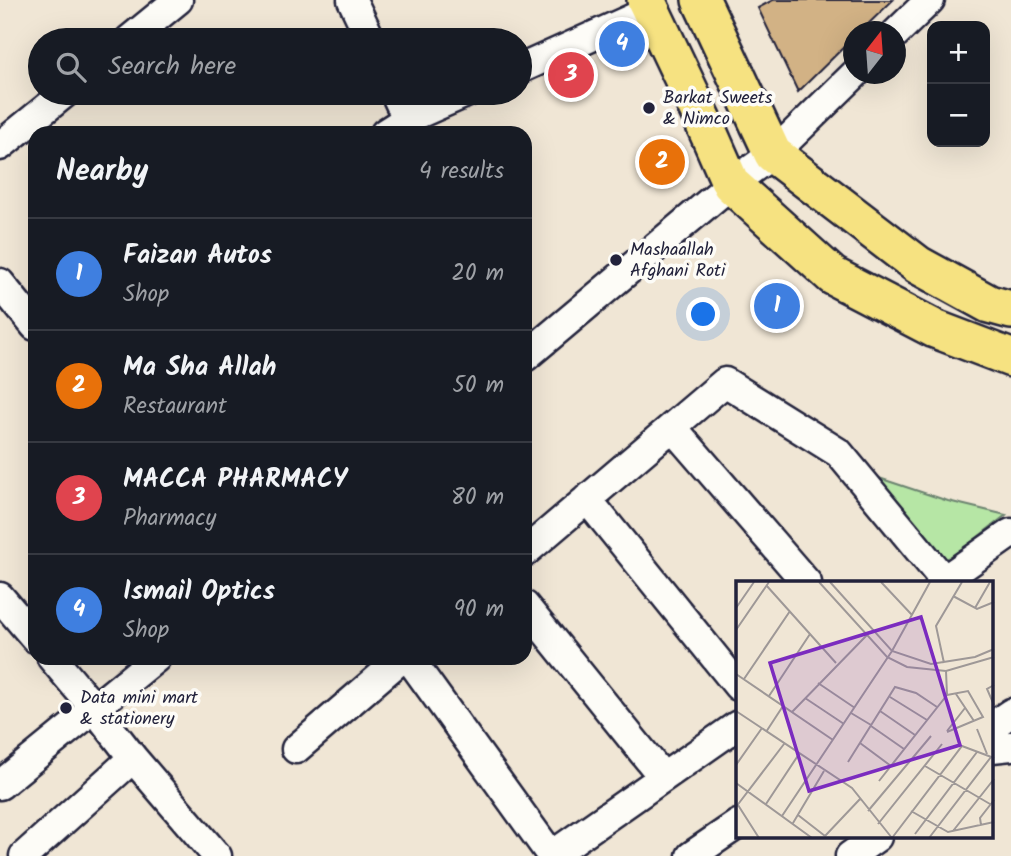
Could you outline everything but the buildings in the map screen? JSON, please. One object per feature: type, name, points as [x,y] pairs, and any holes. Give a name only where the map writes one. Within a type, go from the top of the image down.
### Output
[{"type":"main road","points":[[701,0],[773,154],[918,265],[989,304],[1011,310]]},
{"type":"main road","points":[[648,5],[731,184],[833,276],[935,329],[1011,358]]},
{"type":"street","points":[[144,28],[178,0]]},
{"type":"street","points":[[352,0],[365,28]]},
{"type":"street","points":[[906,23],[930,0]]},
{"type":"street","points":[[532,63],[648,5]]},
{"type":"street","points":[[532,351],[731,184],[773,154],[845,84]]},
{"type":"street","points":[[0,146],[50,105]]},
{"type":"street","points":[[395,105],[396,126],[441,105]]},
{"type":"street","points":[[1,286],[28,318]]},
{"type":"street","points":[[532,546],[725,382],[839,453],[942,581],[1011,533]]},
{"type":"street","points":[[672,427],[805,581]]},
{"type":"street","points":[[587,499],[736,684]]},
{"type":"street","points":[[4,610],[28,632]]},
{"type":"street","points":[[532,615],[663,777]]},
{"type":"street","points":[[58,665],[217,856]]},
{"type":"street","points":[[0,785],[147,665]]},
{"type":"street","points":[[296,749],[394,665]]},
{"type":"street","points":[[414,665],[551,856],[736,725]]},
{"type":"street","points":[[993,725],[1011,713]]},
{"type":"street","points":[[993,748],[1011,746]]},
{"type":"street","points":[[24,856],[133,758]]},
{"type":"street","points":[[691,856],[736,825]]},
{"type":"street","points":[[850,856],[876,838]]},
{"type":"green space","points":[[867,474],[948,501],[1006,515],[942,565]]},
{"type":"place","name":"Ismail Optics","points":[[622,44]]},
{"type":"place","name":"MACCA PHARMACY","points":[[571,75]]},
{"type":"place","name":"Barkat Sweets & Nimco","points":[[649,108]]},
{"type":"place","name":"Ma Sha Allah","points":[[662,162]]},
{"type":"place","name":"Mashaallah Afghani Roti","points":[[616,260]]},
{"type":"place","name":"Faizan Autos","points":[[777,306]]},
{"type":"place","name":"Data mini mart & stationery","points":[[66,708]]}]
